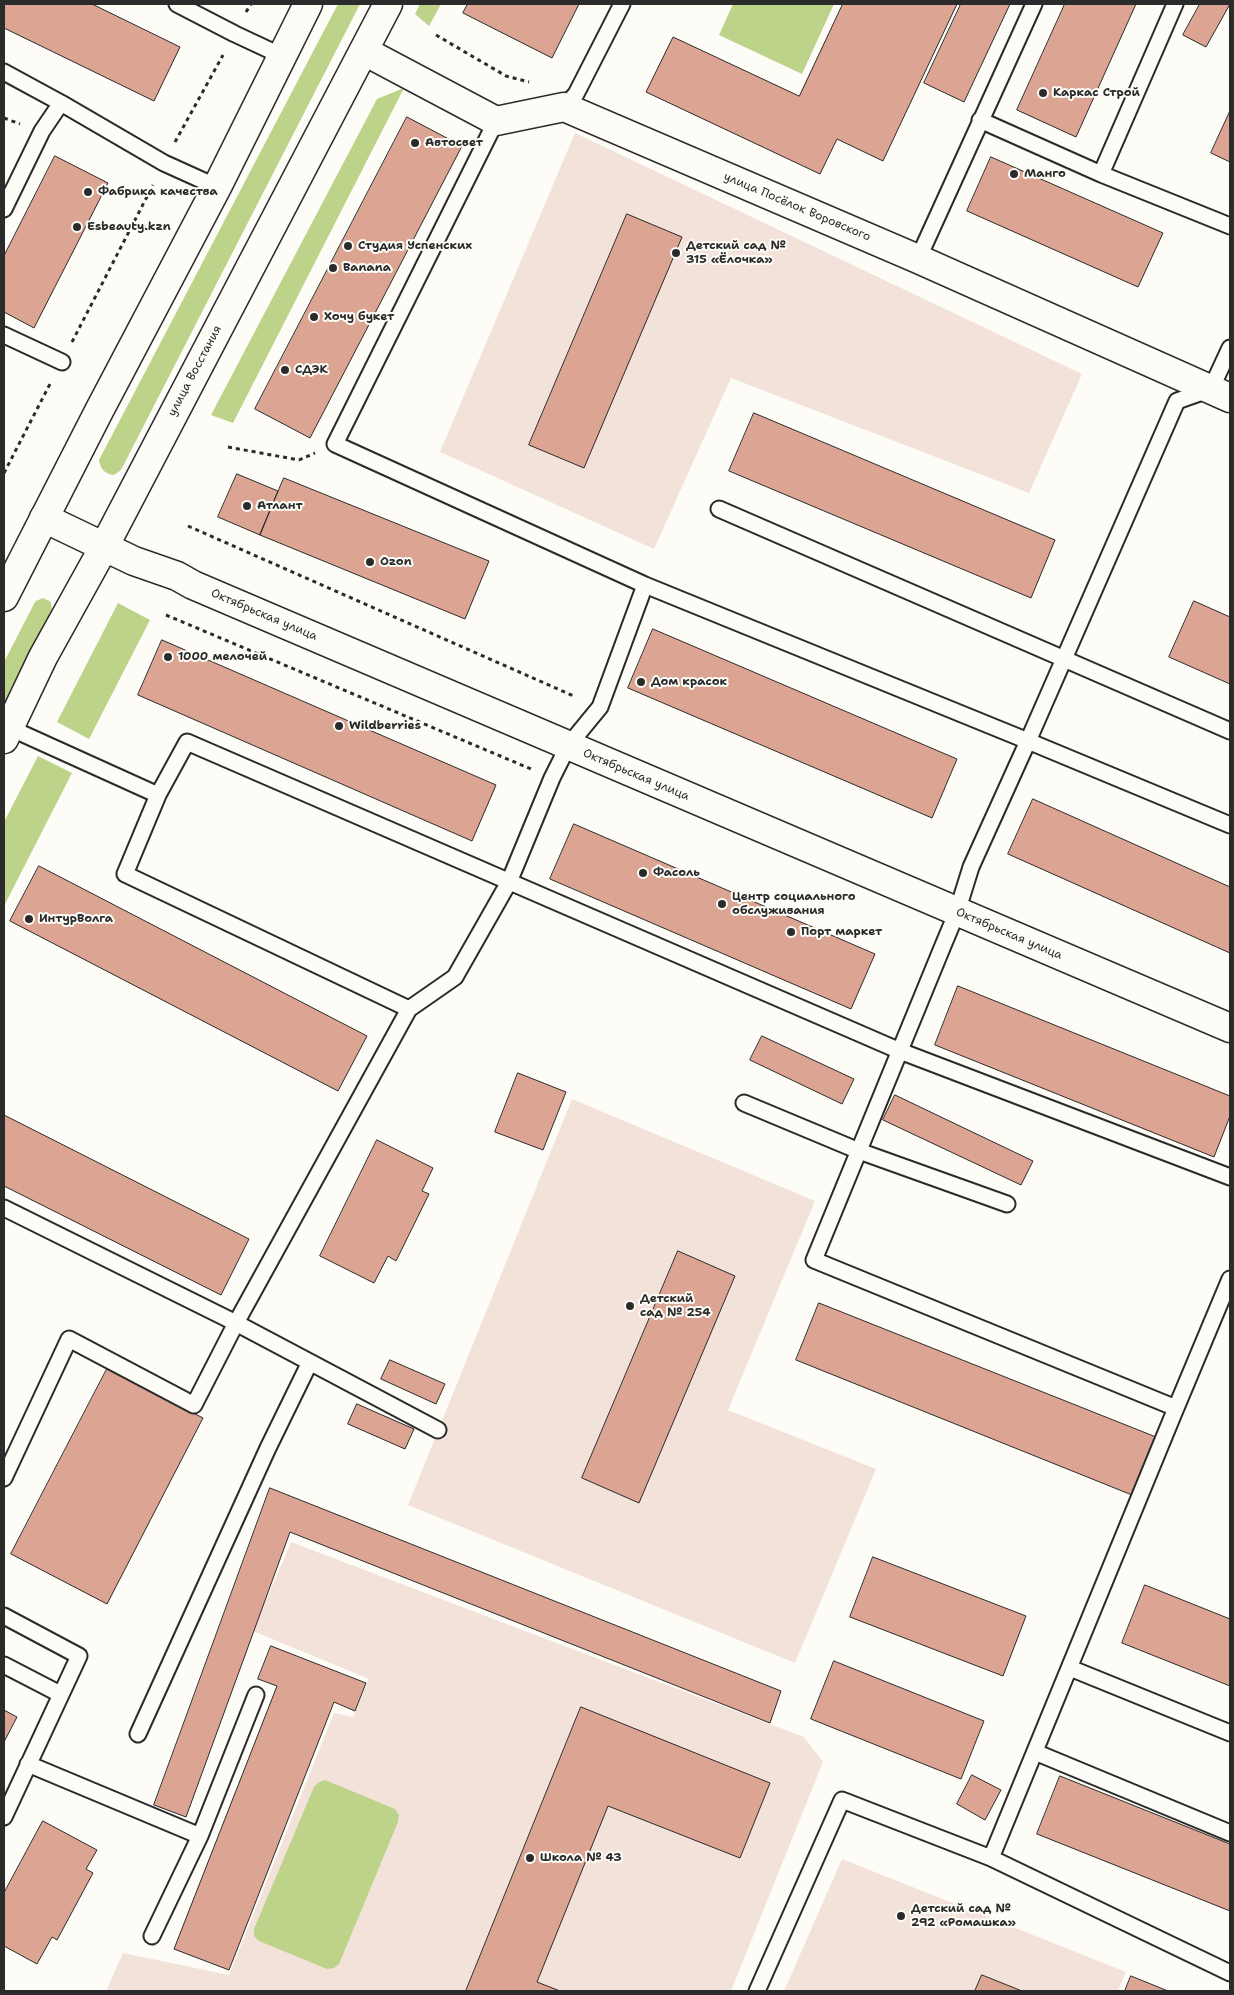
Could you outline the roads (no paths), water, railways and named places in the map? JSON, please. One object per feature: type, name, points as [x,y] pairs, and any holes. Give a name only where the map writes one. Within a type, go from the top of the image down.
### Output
[{"type":"street","points":[[4,597],[217,188],[308,4]]},
{"type":"street","name":"улица Восстания","points":[[7,734],[43,657],[104,547],[388,4]]},
{"type":"street","points":[[364,51],[496,121],[564,107]]},
{"type":"street","name":"улица Посёлок Воровского","points":[[564,107],[918,259],[1220,394]]},
{"type":"street","name":"Октябрьская улица","points":[[44,518],[104,547],[177,576],[192,585],[1230,1028]]},
{"type":"lane","points":[[177,4],[282,56]]},
{"type":"lane","points":[[564,107],[576,94],[622,4]]},
{"type":"lane","points":[[918,259],[1034,4]]},
{"type":"lane","points":[[1101,174],[1175,4]]},
{"type":"lane","points":[[4,72],[164,163],[217,188]]},
{"type":"lane","points":[[4,209],[42,131],[61,103]]},
{"type":"lane","points":[[980,120],[1101,174],[1230,226]]},
{"type":"lane","points":[[496,121],[334,444],[645,585],[1230,825]]},
{"type":"lane","points":[[4,335],[62,362]]},
{"type":"lane","points":[[1176,1408],[814,1260],[957,912],[971,866],[1177,401],[1220,394],[1230,348]]},
{"type":"lane","points":[[719,509],[1230,731]]},
{"type":"lane","points":[[4,1478],[69,1339],[194,1405],[236,1323],[409,1009],[455,977],[510,882],[552,778],[568,746],[600,707],[645,585]]},
{"type":"lane","points":[[7,734],[158,795]]},
{"type":"lane","points":[[409,1009],[124,874],[158,795],[187,742],[900,1051],[1230,1177]]},
{"type":"lane","points":[[744,1103],[859,1151],[1007,1204]]},
{"type":"lane","points":[[4,1208],[236,1323],[438,1430]]},
{"type":"lane","points":[[991,1858],[1176,1408],[1228,1288]]},
{"type":"lane","points":[[138,1734],[268,1448],[310,1362]]},
{"type":"lane","points":[[4,1616],[79,1656],[4,1817]]},
{"type":"lane","points":[[4,1665],[60,1694]]},
{"type":"lane","points":[[1070,1668],[1230,1733]]},
{"type":"lane","points":[[152,1936],[200,1836],[256,1695]]},
{"type":"lane","points":[[1035,1752],[1230,1833]]},
{"type":"lane","points":[[28,1764],[200,1836]]},
{"type":"lane","points":[[757,1991],[842,1800],[991,1858],[1230,1973]]},
{"type":"place","name":"Каркас Строй","points":[[1043,93]]},
{"type":"place","name":"Автосвет","points":[[415,143]]},
{"type":"place","name":"Манго","points":[[1014,174]]},
{"type":"place","name":"Фабрика качества","points":[[88,192]]},
{"type":"place","name":"Esbeauty.kzn","points":[[77,227]]},
{"type":"place","name":"Студия Успенских","points":[[348,246]]},
{"type":"place","name":"Детский сад № 315 «Ёлочка»","points":[[676,253]]},
{"type":"place","name":"Banana","points":[[333,268]]},
{"type":"place","name":"Хочу букет","points":[[314,317]]},
{"type":"place","name":"СДЭК","points":[[285,370]]},
{"type":"place","name":"Атлант","points":[[247,506]]},
{"type":"place","name":"Ozon","points":[[370,562]]},
{"type":"place","name":"1000 мелочей","points":[[168,657]]},
{"type":"place","name":"Дом красок","points":[[641,682]]},
{"type":"place","name":"Wildberries","points":[[339,726]]},
{"type":"place","name":"Фасоль","points":[[643,873]]},
{"type":"place","name":"Центр социального обслуживания","points":[[722,904]]},
{"type":"place","name":"ИнтурВолга","points":[[29,919]]},
{"type":"place","name":"Порт маркет","points":[[791,932]]},
{"type":"place","name":"Детский сад № 254","points":[[630,1306]]},
{"type":"place","name":"Школа № 43","points":[[530,1858]]},
{"type":"place","name":"Детский сад № 292 «Ромашка»","points":[[901,1916]]}]
